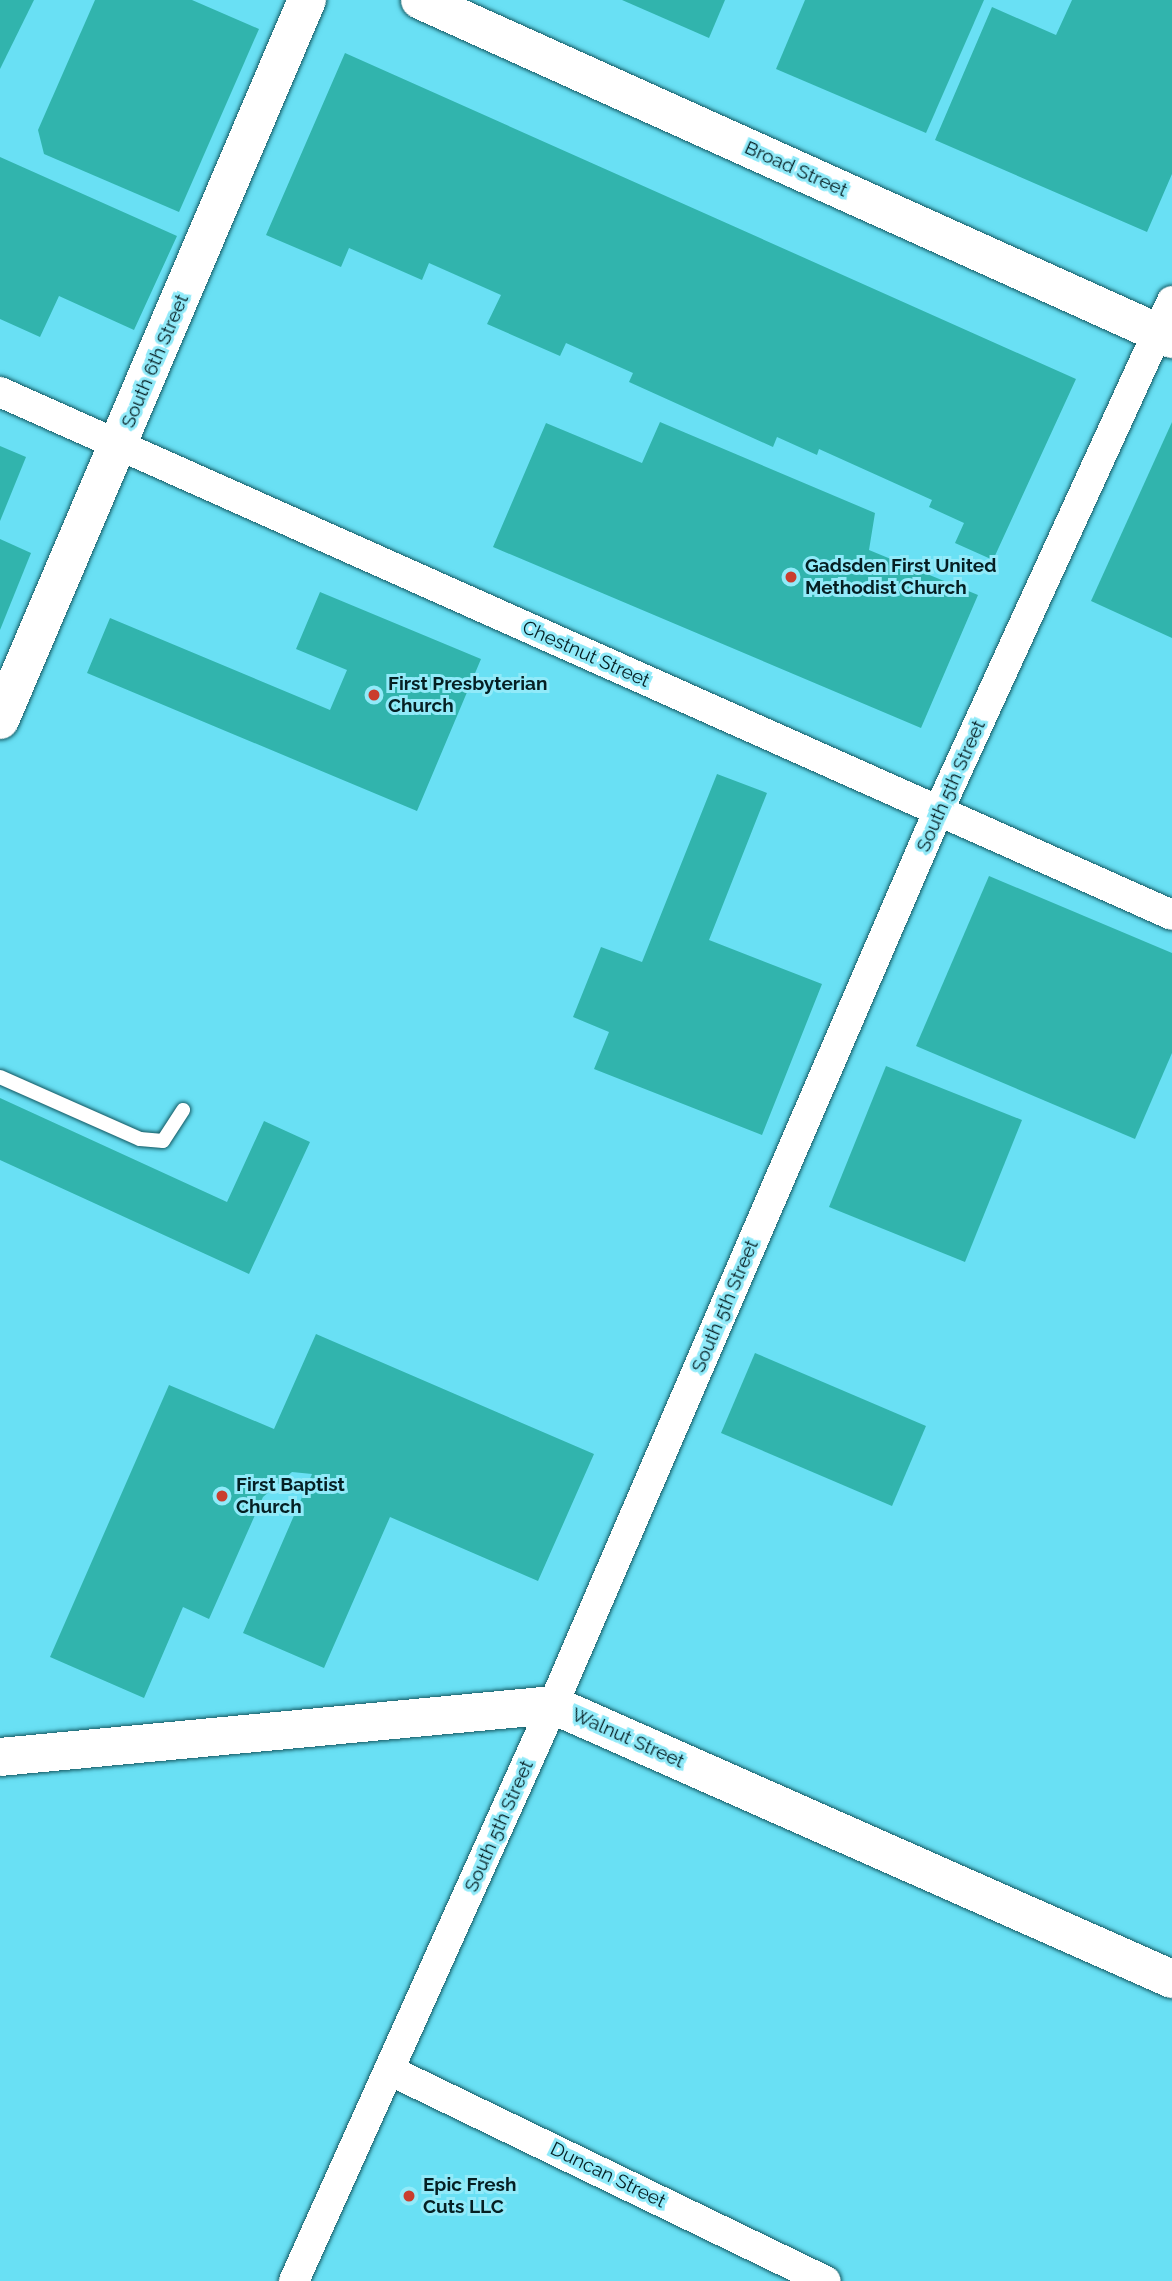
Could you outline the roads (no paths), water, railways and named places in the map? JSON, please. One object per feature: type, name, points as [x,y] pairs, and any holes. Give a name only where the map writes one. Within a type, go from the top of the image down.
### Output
[{"type":"street","name":"South 6th Street","points":[[0,720],[307,0]]},
{"type":"street","name":"Broad Street","points":[[420,0],[1167,324]]},
{"type":"street","name":"South 5th Street","points":[[294,2281],[553,1705],[938,811],[1167,324]]},
{"type":"street","name":"Chestnut Street","points":[[0,392],[120,443],[1172,915]]},
{"type":"street","name":"Walnut Street","points":[[0,1756],[553,1705],[1172,1979]]},
{"type":"street","name":"Duncan Street","points":[[389,2070],[826,2281]]},
{"type":"lane","points":[[0,1077],[140,1139],[163,1141],[183,1110]]},
{"type":"place","name":"Gadsden First United Methodist Church","points":[[791,577]]},
{"type":"place","name":"First Presbyterian Church","points":[[374,695]]},
{"type":"place","name":"First Baptist Church","points":[[222,1496]]},
{"type":"place","name":"Epic Fresh Cuts LLC","points":[[409,2196]]}]
